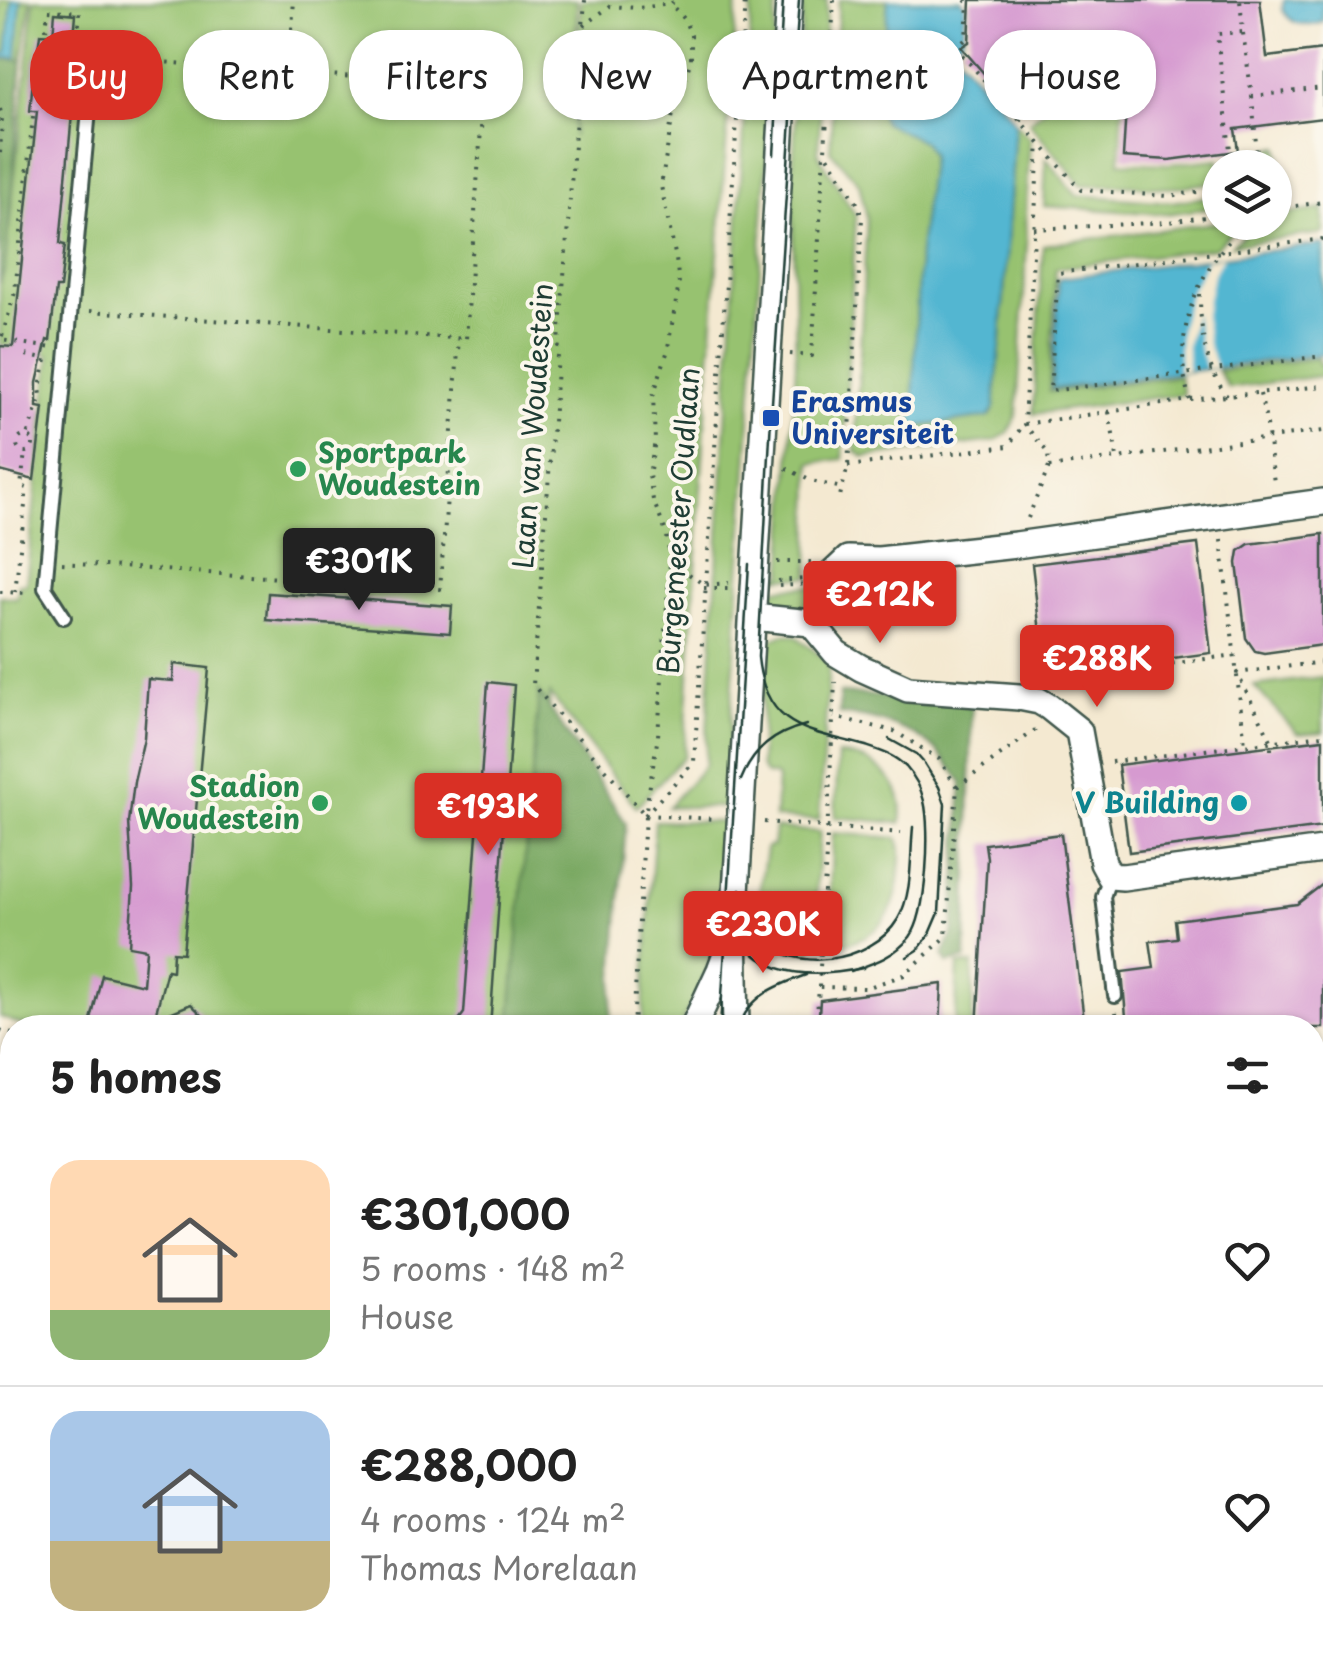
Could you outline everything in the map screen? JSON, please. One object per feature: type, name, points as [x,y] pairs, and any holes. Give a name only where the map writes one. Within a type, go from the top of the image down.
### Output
[{"type":"street","points":[[736,1015],[734,926],[790,0]]},
{"type":"street","points":[[828,577],[848,560],[1016,545],[1323,502]]},
{"type":"street","points":[[753,617],[812,622],[836,653],[908,689],[1018,697],[1049,707],[1078,730],[1103,864],[1110,876],[1323,850]]},
{"type":"street","points":[[699,1015],[720,970],[734,926]]},
{"type":"lane","points":[[64,618],[45,588],[88,120]]},
{"type":"lane","points":[[1110,876],[1103,897],[1114,996]]},
{"type":"path","points":[[293,30],[294,0]]},
{"type":"path","name":"Laan van Woudestein","points":[[585,0],[533,685],[645,815]]},
{"type":"path","name":"Burgemeester Oudlaan","points":[[645,815],[694,762],[745,0]]},
{"type":"path","points":[[784,354],[812,356],[834,0]]},
{"type":"path","points":[[966,0],[966,39],[956,48],[1081,190],[1168,196],[1202,191]]},
{"type":"path","points":[[1240,0],[1256,150]]},
{"type":"path","points":[[584,26],[609,3],[638,8],[672,2],[691,34],[691,60],[673,113],[660,186],[679,284],[667,353],[653,396],[655,441],[648,475],[667,535],[670,560],[658,736],[645,815],[634,1015]]},
{"type":"path","points":[[46,30],[48,10],[80,12],[78,30]]},
{"type":"path","points":[[1230,150],[1217,34],[1243,32]]},
{"type":"path","points":[[70,310],[466,339],[484,86],[329,74]]},
{"type":"path","points":[[1252,96],[1323,88]]},
{"type":"path","points":[[0,108],[0,154]]},
{"type":"path","points":[[33,120],[15,292],[1,340],[66,350]]},
{"type":"path","points":[[848,466],[1008,446],[1024,424],[1039,141]]},
{"type":"path","points":[[824,151],[862,218],[848,466],[840,496]]},
{"type":"path","points":[[1292,207],[1323,202]]},
{"type":"path","points":[[1034,230],[1202,217]]},
{"type":"path","points":[[1323,239],[1058,274],[1050,390],[1323,356]]},
{"type":"path","points":[[1190,400],[1183,373],[1186,322],[1215,258],[1229,240]]},
{"type":"path","points":[[1200,289],[1202,333],[1212,369],[1227,396]]},
{"type":"path","points":[[48,562],[440,589],[459,338]]},
{"type":"path","points":[[25,452],[17,445],[41,396],[46,360],[26,355]]},
{"type":"path","points":[[1024,424],[1323,386]]},
{"type":"path","points":[[1260,393],[1276,508]]},
{"type":"path","points":[[1110,412],[1117,458]]},
{"type":"path","points":[[1016,545],[1050,467],[1048,453],[1024,424]]},
{"type":"path","points":[[13,429],[32,439],[34,444],[25,452]]},
{"type":"path","points":[[1050,467],[1323,432]]},
{"type":"path","points":[[14,592],[27,488],[21,486],[25,452]]},
{"type":"path","points":[[790,470],[842,488]]},
{"type":"path","points":[[1218,516],[1246,744]]},
{"type":"path","points":[[670,560],[704,584],[828,577]]},
{"type":"path","points":[[783,563],[807,562]]},
{"type":"path","points":[[0,592],[36,593],[45,588]]},
{"type":"path","points":[[817,1015],[836,653]]},
{"type":"path","points":[[1125,664],[1126,670],[1234,655]]},
{"type":"path","points":[[1236,673],[1323,662]]},
{"type":"path","points":[[1236,673],[1271,740],[1271,750]]},
{"type":"path","points":[[819,987],[866,988],[904,974],[946,937],[956,786],[939,759],[894,730],[834,717]]},
{"type":"path","points":[[956,786],[1034,731]]},
{"type":"path","points":[[1110,761],[1323,735]]},
{"type":"path","points":[[645,815],[901,833]]},
{"type":"green space","name":"Sportpark Woudestein","points":[[0,0],[31,0],[22,60],[9,229],[30,37],[30,120],[163,120],[163,30],[31,30],[34,0],[577,0],[576,30],[543,30],[543,120],[573,120],[573,137],[574,120],[687,120],[687,30],[579,30],[581,0],[737,0],[735,30],[707,30],[707,120],[728,120],[684,756],[636,807],[550,694],[537,1015],[0,1015],[0,596],[17,598],[19,584],[26,584],[50,355],[0,346]]},
{"type":"green space","points":[[752,0],[777,0],[775,30],[750,30]]},
{"type":"green space","points":[[803,0],[827,0],[825,30],[801,30]]},
{"type":"green space","points":[[839,0],[888,0],[887,30],[837,30]]},
{"type":"green space","points":[[0,59],[22,60],[5,269],[0,283]]},
{"type":"green space","points":[[745,120],[769,120],[725,807],[668,807],[705,765]]},
{"type":"green space","points":[[796,120],[820,120],[818,154],[856,216],[843,459],[811,463],[809,577],[769,578],[783,574],[796,364],[792,179]]},
{"type":"green space","points":[[832,120],[884,120],[924,142],[931,155],[919,252],[913,427],[992,414],[1015,123],[1030,138],[1017,413],[1009,432],[994,441],[864,457],[855,451],[867,218],[859,183],[830,150]]},
{"type":"green space","points":[[1122,120],[1120,162],[1202,161],[1202,184],[1169,188],[1082,185],[1029,122]]},
{"type":"green space","points":[[1046,158],[1077,195],[1171,202],[1202,198],[1202,209],[1166,214],[1044,206]]},
{"type":"green space","points":[[1323,209],[1323,233],[1292,237],[1292,213]]},
{"type":"green space","points":[[1202,224],[1202,240],[1223,240],[1215,248],[1056,268],[1049,392],[1179,376],[1183,394],[1033,414],[1043,245]]},
{"type":"green space","points":[[1238,240],[1270,240],[1232,245]]},
{"type":"green space","points":[[1318,358],[1319,364],[1323,364],[1323,376],[1228,388],[1218,371]]},
{"type":"green space","points":[[814,586],[814,595],[801,607],[784,609],[774,600],[773,589]]},
{"type":"green space","points":[[784,634],[796,636],[829,666],[819,820],[775,818],[777,778],[766,775],[760,766],[764,649],[772,639]]},
{"type":"green space","points":[[1323,677],[1323,732],[1298,734],[1254,686]]},
{"type":"green space","points":[[539,692],[626,823],[611,1015],[511,1015]]},
{"type":"green space","points":[[840,693],[972,703],[966,959],[948,963],[943,955],[953,934],[962,781],[936,750],[914,735],[878,720],[839,714]]},
{"type":"green space","points":[[838,755],[864,760],[886,774],[899,796],[901,823],[835,817]]},
{"type":"green space","points":[[655,821],[724,822],[718,911],[703,980],[686,1015],[643,1015]]},
{"type":"green space","points":[[775,828],[820,832],[812,953],[773,942],[759,919],[766,850],[773,846]]},
{"type":"green space","points":[[833,833],[897,838],[901,857],[895,900],[881,924],[859,939],[827,946]]},
{"type":"green space","points":[[973,964],[972,1015],[956,1015],[958,965]]},
{"type":"water","points":[[12,0],[21,0],[17,58],[0,58],[0,53],[7,53]]},
{"type":"water","points":[[888,0],[961,0],[966,5],[964,30],[886,30]]},
{"type":"water","points":[[1284,0],[1323,0],[1323,22],[1294,22],[1282,9]]},
{"type":"water","points":[[964,63],[984,86],[984,120],[1015,123],[1001,338],[994,408],[989,417],[912,427],[919,252],[931,155],[924,142],[884,122],[964,120]]},
{"type":"water","points":[[1323,244],[1323,354],[1052,389],[1059,278]]},
{"type":"pier","points":[[1223,257],[1213,276],[1205,315],[1208,343],[1217,368],[1206,369],[1195,312],[1187,345],[1188,371],[1178,372],[1180,328],[1189,294],[1207,259]]},
{"type":"building","points":[[971,0],[1260,0],[1267,57],[1323,50],[1323,118],[1235,129],[1238,150],[1202,150],[1202,156],[1169,160],[1123,157],[1125,120],[1156,120],[1156,30],[984,30],[984,73],[964,50],[969,42]]},
{"type":"building","points":[[55,12],[76,14],[75,30],[53,30]]},
{"type":"building","points":[[36,120],[71,120],[60,288],[56,288],[50,341],[47,340],[37,383],[37,407],[43,408],[34,480],[0,471],[0,346],[13,347]]},
{"type":"building","points":[[1323,534],[1323,645],[1255,651],[1246,638],[1239,551],[1249,544]]},
{"type":"building","points":[[1198,544],[1211,653],[1045,675],[1032,564]]},
{"type":"building","points":[[268,593],[452,606],[450,633],[266,620]]},
{"type":"building","points":[[174,664],[209,668],[183,953],[173,952],[172,971],[167,970],[155,1015],[92,1015],[102,975],[143,985],[146,949],[129,946],[133,887],[129,822],[144,738],[148,679],[173,681]]},
{"type":"building","points":[[488,682],[514,685],[491,1015],[464,1013]]},
{"type":"building","name":"V Building","points":[[1323,739],[1323,827],[1129,852],[1118,765]]},
{"type":"building","points":[[1061,834],[1083,1015],[978,1015],[985,844]]},
{"type":"building","points":[[1323,884],[1323,1015],[1126,1015],[1122,972],[1154,968],[1150,941],[1177,938],[1175,920],[1297,904]]},
{"type":"building","points":[[942,984],[941,1015],[819,1015],[820,1000]]},
{"type":"building","points":[[191,1004],[202,1015],[165,1015]]},
{"type":"tram line","points":[[774,155],[783,0]]},
{"type":"tram line","points":[[799,0],[758,657],[762,681],[780,713],[808,730],[882,752],[906,767],[923,796],[927,831],[924,891],[916,926],[904,944],[890,954],[851,971]]},
{"type":"tram line","points":[[721,1015],[749,564]]},
{"type":"tram line","points":[[741,780],[766,744],[806,725]]},
{"type":"tram line","points":[[889,739],[924,763],[945,804],[939,913],[930,934],[907,957]]},
{"type":"tram line","points":[[740,889],[750,922],[770,946],[808,959],[850,954],[886,934],[903,909],[909,886],[913,827]]},
{"type":"tram line","points":[[731,911],[750,950],[765,962],[801,973],[863,968]]},
{"type":"tram line","points":[[744,1015],[775,988],[806,975]]},
{"type":"place","name":"Erasmus Universiteit","points":[[771,418]]},
{"type":"place","name":"Sportpark Woudestein","points":[[298,469]]},
{"type":"place","name":"Stadion Woudestein","points":[[320,803]]},
{"type":"place","name":"V Building","points":[[1239,803]]}]
